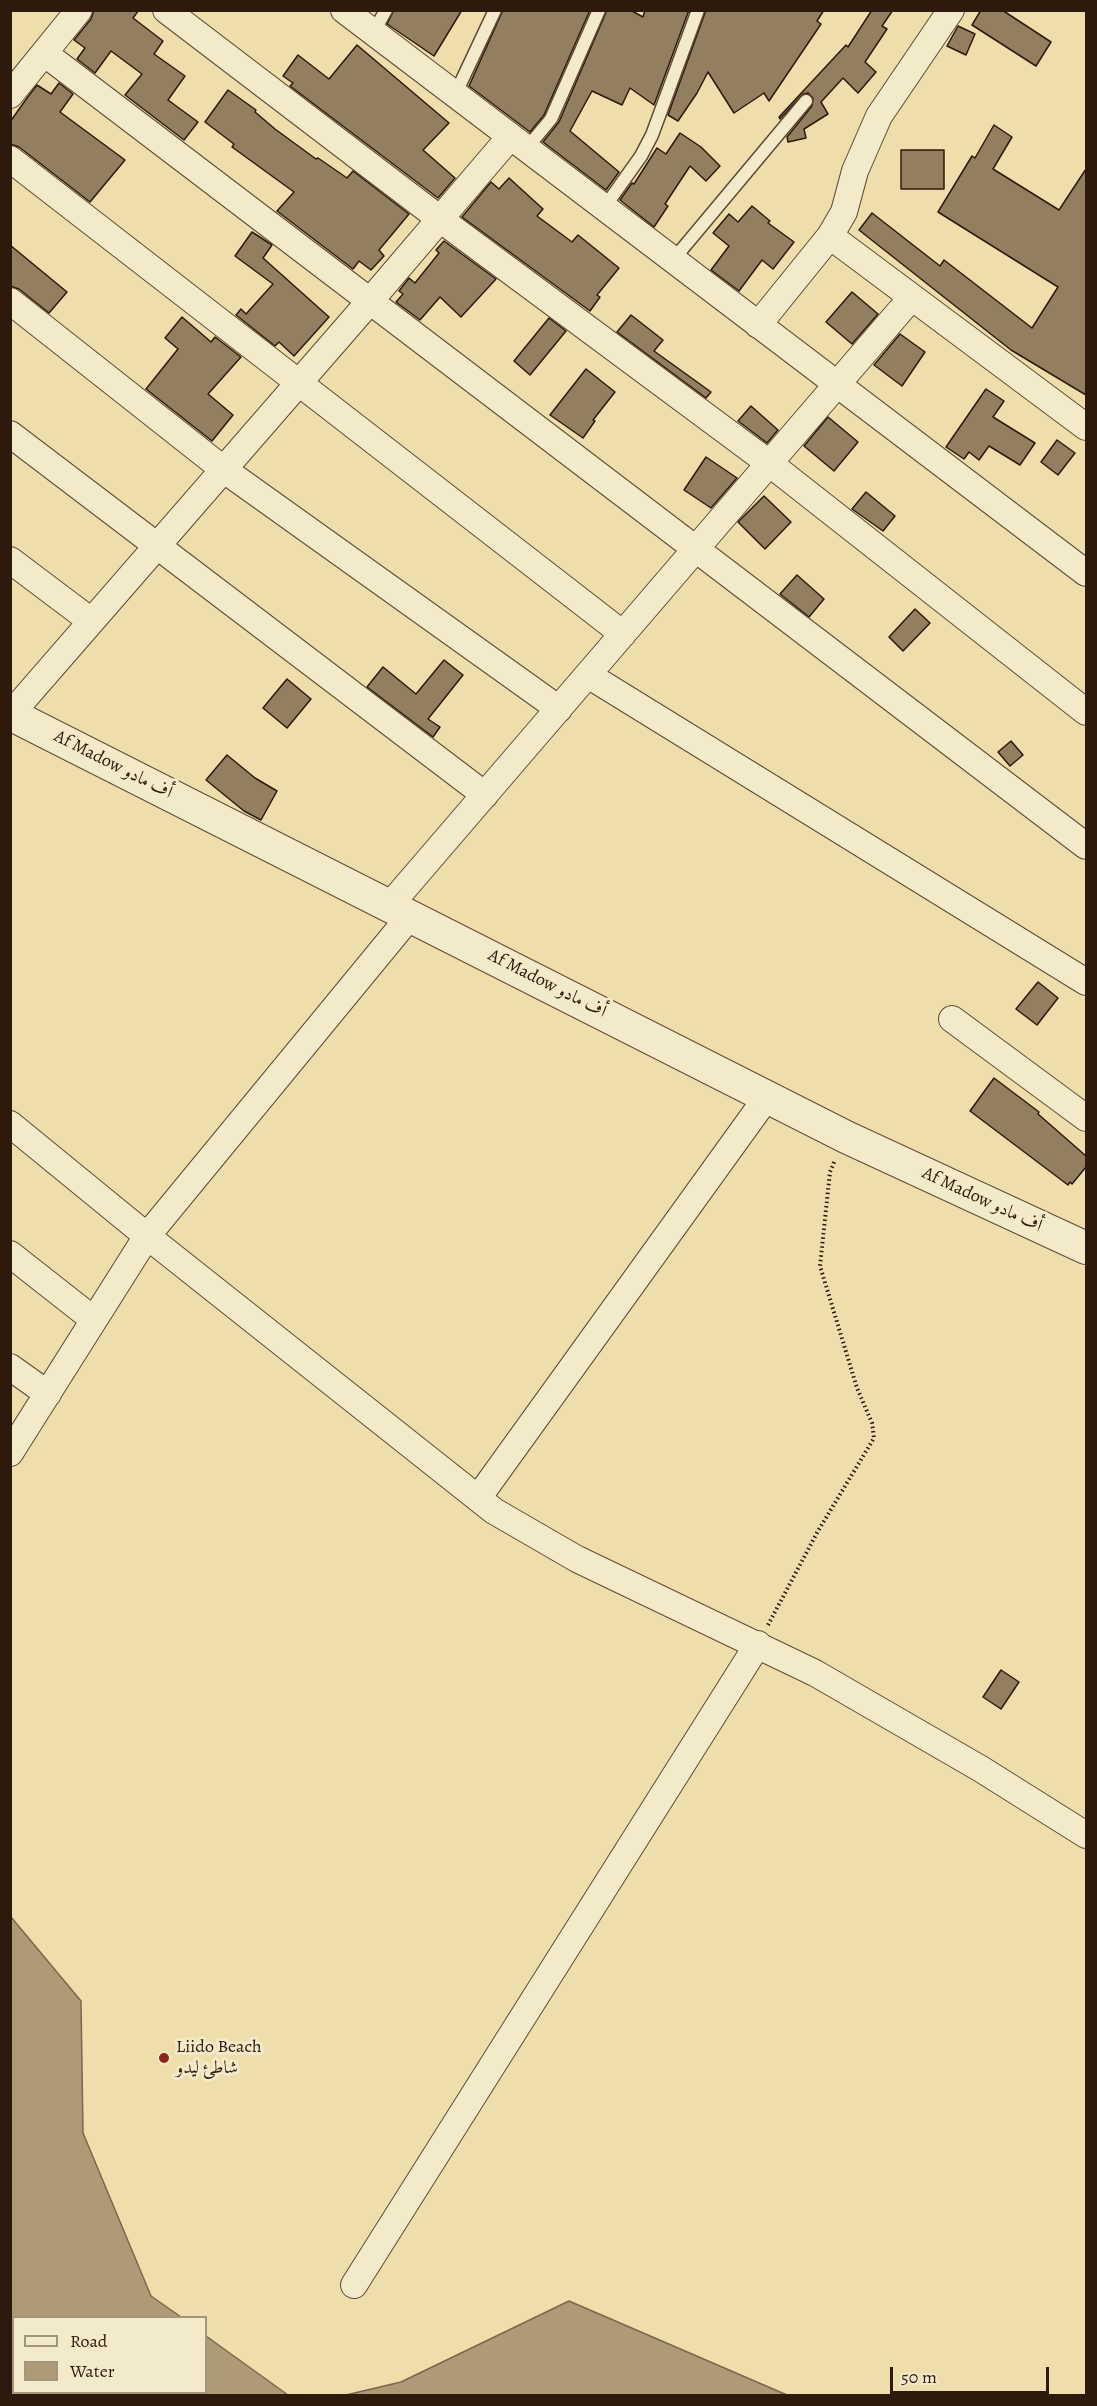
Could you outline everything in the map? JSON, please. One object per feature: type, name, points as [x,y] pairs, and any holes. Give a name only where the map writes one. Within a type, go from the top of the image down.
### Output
[{"type":"street","points":[[10,95],[79,10]]},
{"type":"street","points":[[166,10],[440,219],[770,464],[1086,712]]},
{"type":"street","points":[[344,10],[1086,573]]},
{"type":"street","points":[[758,325],[830,236],[844,212],[855,171],[879,116],[951,10]]},
{"type":"street","points":[[44,53],[1086,846]]},
{"type":"street","points":[[11,714],[440,219],[518,143]]},
{"type":"street","points":[[10,159],[623,634]]},
{"type":"street","points":[[830,236],[1086,427]]},
{"type":"street","points":[[10,1453],[147,1236],[401,910],[485,795],[912,297]]},
{"type":"street","points":[[10,301],[223,469],[559,709]]},
{"type":"street","points":[[10,434],[485,795]]},
{"type":"street","points":[[10,560],[91,621]]},
{"type":"street","points":[[588,675],[1086,982]]},
{"type":"street","name":"Af Madow أف مادو","points":[[11,714],[846,1137],[1086,1248]]},
{"type":"street","points":[[952,1019],[1086,1118]]},
{"type":"street","points":[[478,1498],[767,1097]]},
{"type":"street","points":[[10,1124],[147,1236],[494,1511],[577,1559],[758,1644],[836,1685],[981,1769],[1086,1835]]},
{"type":"street","points":[[10,1254],[94,1320]]},
{"type":"street","points":[[10,1367],[48,1394]]},
{"type":"street","points":[[354,2285],[758,1644]]},
{"type":"lane","points":[[373,33],[386,10]]},
{"type":"lane","points":[[455,95],[495,10]]},
{"type":"lane","points":[[518,143],[551,119],[599,10]]},
{"type":"lane","points":[[604,208],[641,156],[652,135],[698,10]]},
{"type":"lane","points":[[673,260],[806,101]]},
{"type":"path","points":[[758,1644],[818,1532],[873,1438],[872,1423],[857,1388],[820,1266],[830,1172],[846,1137]]},
{"type":"water","points":[[11,1917],[81,2001],[83,2133],[151,2296],[180,2316],[12,2316],[12,2394],[207,2394],[207,2337],[288,2395],[11,2395]]},
{"type":"water","points":[[569,2301],[787,2395],[346,2395],[401,2382]]},
{"type":"building","points":[[94,10],[139,10],[133,18],[163,41],[154,54],[185,76],[168,100],[198,122],[184,140],[125,95],[142,74],[111,51],[95,73],[77,59],[85,48],[74,40],[91,19]]},
{"type":"building","points":[[394,10],[462,10],[434,56],[387,24]]},
{"type":"building","points":[[503,10],[590,10],[544,115],[530,132],[469,86]]},
{"type":"building","points":[[607,10],[630,10],[643,17],[645,10],[689,10],[654,105],[630,88],[622,105],[592,91],[570,131],[619,172],[606,190],[543,142],[559,122]]},
{"type":"building","points":[[706,10],[824,10],[817,21],[821,24],[769,101],[764,93],[734,113],[708,72],[678,121],[668,115]]},
{"type":"building","points":[[872,10],[893,10],[882,26],[887,29],[865,62],[876,72],[858,93],[843,78],[821,102],[828,114],[804,129],[806,138],[788,142],[787,137],[812,106],[813,98],[808,93],[803,94],[780,119],[779,117],[846,45],[848,47]]},
{"type":"building","points":[[981,10],[1002,10],[1051,42],[1036,66],[972,25]]},
{"type":"building","points":[[958,26],[975,34],[966,55],[947,46]]},
{"type":"building","points":[[357,45],[449,123],[423,150],[455,178],[438,198],[290,86],[293,83],[283,76],[298,55],[329,79]]},
{"type":"building","points":[[59,83],[73,94],[60,112],[125,160],[90,202],[19,147],[10,144],[10,122],[37,85],[51,94]]},
{"type":"building","points":[[228,90],[316,159],[318,158],[347,178],[353,171],[409,214],[379,250],[384,256],[371,270],[359,261],[353,269],[277,211],[294,192],[232,147],[234,144],[205,122]]},
{"type":"building","points":[[994,125],[1012,137],[993,169],[1059,210],[1086,169],[1086,395],[1011,350],[859,230],[872,213],[940,266],[944,260],[1032,328],[1058,287],[938,212],[972,156],[975,158]]},
{"type":"building","points":[[680,133],[701,147],[720,166],[706,181],[690,166],[665,204],[668,206],[654,227],[620,200],[632,183],[634,184],[657,148],[666,154]]},
{"type":"building","points":[[901,150],[944,150],[944,189],[901,189]]},
{"type":"building","points":[[509,178],[543,209],[537,216],[572,242],[578,235],[619,268],[597,295],[600,297],[590,311],[462,217],[491,182],[499,189]]},
{"type":"building","points":[[752,206],[770,221],[768,223],[794,242],[773,269],[762,260],[739,291],[711,270],[729,246],[713,233],[729,214],[738,222]]},
{"type":"building","points":[[252,232],[272,245],[263,258],[329,317],[294,356],[279,342],[275,346],[236,315],[241,309],[246,314],[273,284],[235,256]]},
{"type":"building","points":[[444,241],[496,279],[461,317],[440,297],[420,320],[396,302],[403,294],[399,291],[409,278],[415,283],[439,253],[436,250]]},
{"type":"building","points":[[10,245],[67,292],[49,313],[19,289],[10,286]]},
{"type":"building","points":[[852,292],[878,314],[852,344],[826,322]]},
{"type":"building","points":[[631,315],[663,340],[654,351],[711,392],[706,398],[617,332]]},
{"type":"building","points":[[182,317],[211,342],[215,337],[241,357],[208,394],[233,415],[212,441],[146,389],[178,349],[165,338]]},
{"type":"building","points":[[549,318],[566,331],[530,375],[514,361]]},
{"type":"building","points":[[900,334],[925,352],[902,386],[874,365]]},
{"type":"building","points":[[586,369],[615,392],[593,420],[595,421],[583,438],[550,415]]},
{"type":"building","points":[[986,389],[1004,401],[993,417],[1035,443],[1020,465],[989,446],[979,460],[969,452],[964,459],[946,447]]},
{"type":"building","points":[[751,406],[778,430],[767,443],[738,421]]},
{"type":"building","points":[[828,417],[858,442],[834,471],[804,446]]},
{"type":"building","points":[[1057,440],[1075,453],[1058,475],[1041,462]]},
{"type":"building","points":[[706,457],[737,478],[711,508],[684,490]]},
{"type":"building","points":[[866,492],[895,516],[883,531],[852,509]]},
{"type":"building","points":[[764,496],[791,522],[765,549],[738,522]]},
{"type":"building","points":[[797,575],[824,599],[809,617],[780,594]]},
{"type":"building","points":[[915,609],[930,623],[903,651],[889,637]]},
{"type":"building","points":[[444,660],[463,675],[428,719],[440,727],[433,737],[367,687],[383,667],[416,694]]},
{"type":"building","points":[[287,679],[311,699],[287,728],[263,708]]},
{"type":"building","points":[[1011,741],[1023,755],[1010,766],[998,752]]},
{"type":"building","points":[[227,755],[255,778],[277,791],[261,820],[244,811],[206,780]]},
{"type":"building","points":[[1038,982],[1058,998],[1037,1025],[1016,1009]]},
{"type":"building","points":[[994,1078],[1039,1112],[1038,1114],[1086,1156],[1086,1167],[1072,1184],[1070,1182],[1068,1185],[970,1111]]},
{"type":"building","points":[[1001,1670],[1019,1682],[1001,1709],[983,1697]]},
{"type":"place","name":"Liido Beach شاطئ ليدو","points":[[164,2058]]}]
